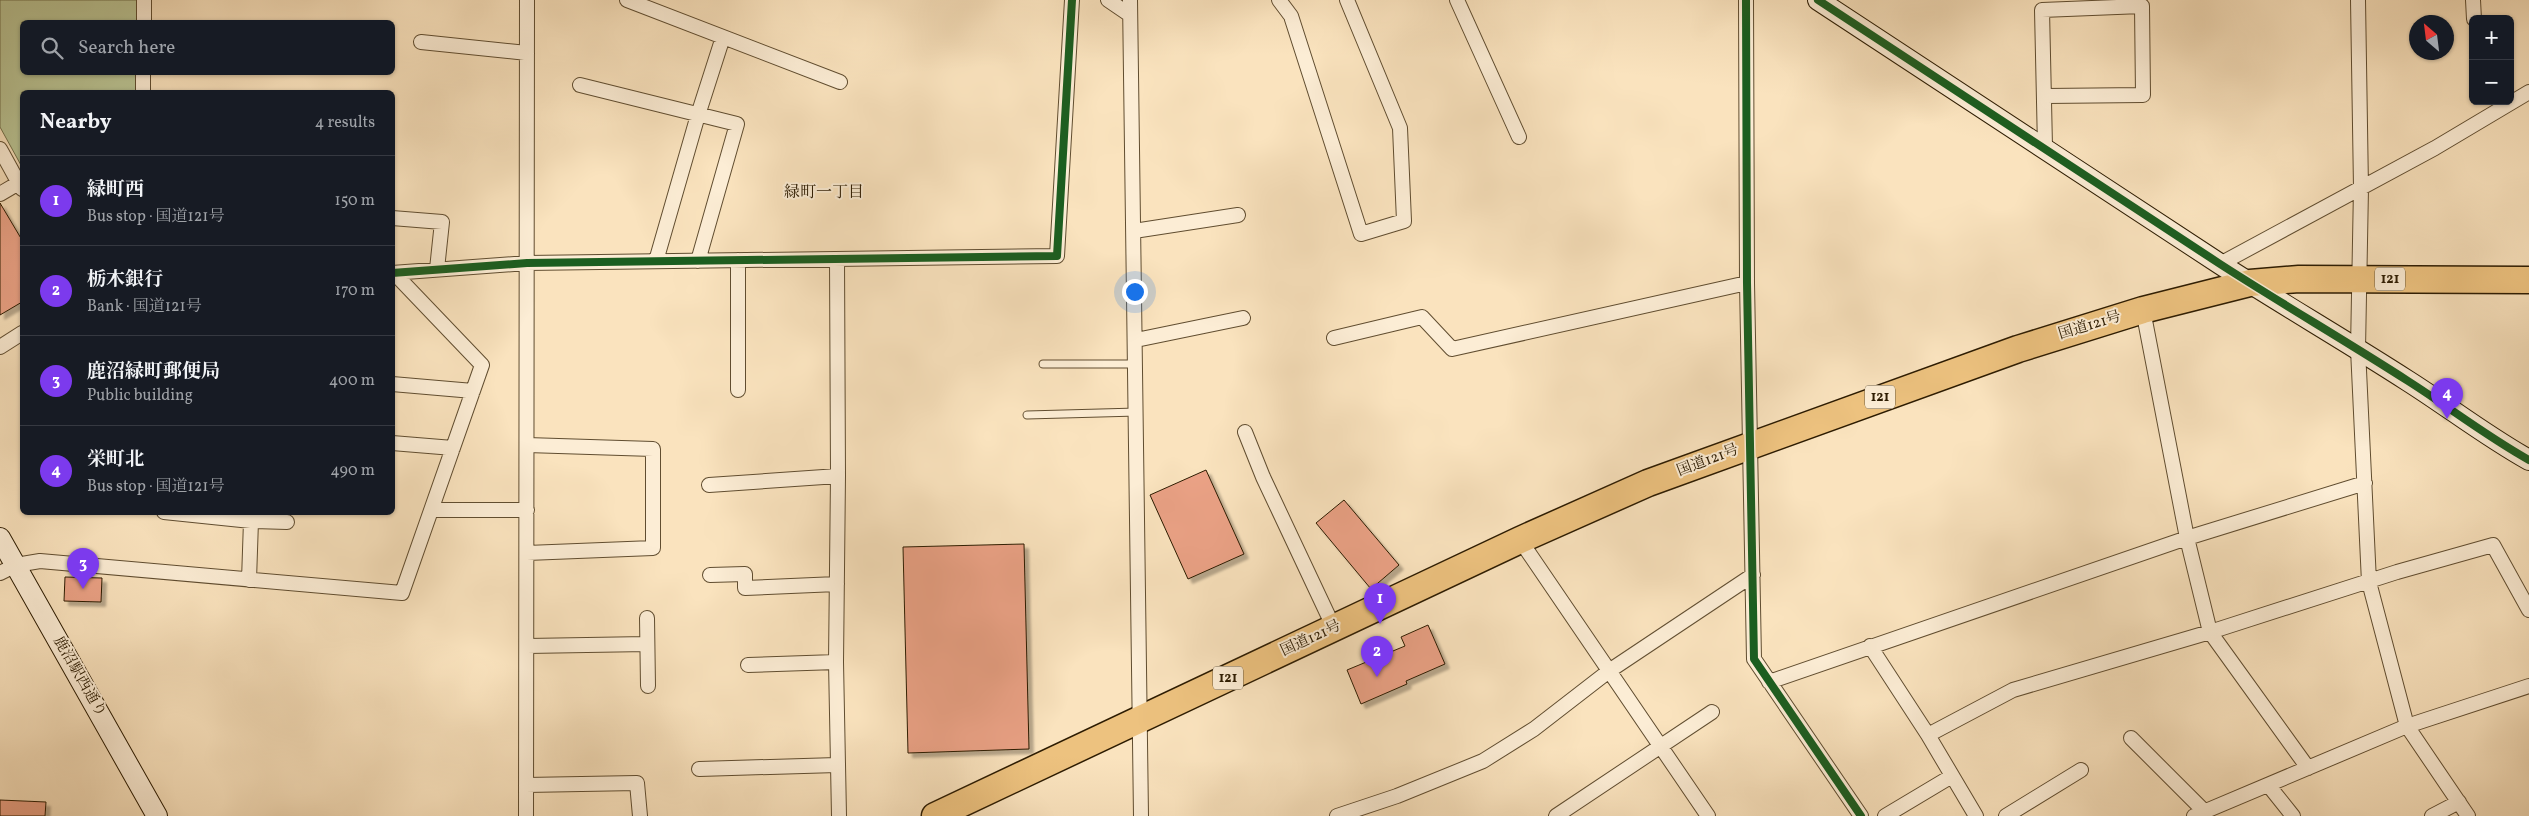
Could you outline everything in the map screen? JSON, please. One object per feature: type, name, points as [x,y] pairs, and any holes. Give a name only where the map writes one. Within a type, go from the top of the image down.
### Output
[{"type":"highway","name":"国道121号","points":[[935,816],[1520,540],[1648,483],[1751,444],[2018,349],[2143,310],[2250,283],[2299,279],[2529,280]]},
{"type":"street","points":[[144,0],[144,20]]},
{"type":"street","points":[[526,0],[526,816]]},
{"type":"street","points":[[628,0],[840,82]]},
{"type":"street","points":[[395,273],[527,263],[1057,256],[1072,0]]},
{"type":"street","points":[[1108,0],[1130,15]]},
{"type":"street","points":[[1130,0],[1141,816]]},
{"type":"street","points":[[1279,0],[1291,16],[1361,234],[1404,221],[1400,128],[1347,0]]},
{"type":"street","points":[[1457,0],[1519,137]]},
{"type":"street","points":[[1746,0],[1747,283],[1754,659],[1861,816]]},
{"type":"street","points":[[1818,0],[2045,147],[2220,264],[2288,304],[2410,382],[2483,433],[2529,460]]},
{"type":"street","points":[[2358,0],[2361,188],[2358,349],[2369,582],[2407,726],[2468,816]]},
{"type":"street","points":[[2473,0],[2474,15]]},
{"type":"street","points":[[2045,147],[2046,96],[2042,10],[2142,6],[2143,95],[2046,96]]},
{"type":"street","points":[[656,261],[698,114],[723,37]]},
{"type":"street","points":[[421,42],[527,53]]},
{"type":"street","points":[[143,75],[143,90]]},
{"type":"street","points":[[580,85],[737,124],[698,261]]},
{"type":"street","points":[[2220,264],[2435,148],[2529,92]]},
{"type":"street","points":[[0,149],[20,182]]},
{"type":"street","points":[[0,194],[20,184]]},
{"type":"street","points":[[1134,231],[1238,215]]},
{"type":"street","points":[[395,218],[442,222],[437,269]]},
{"type":"street","points":[[837,259],[838,476],[836,662],[839,816]]},
{"type":"street","points":[[738,260],[738,390]]},
{"type":"street","points":[[8,569],[40,561],[402,593],[482,365],[395,274]]},
{"type":"street","points":[[1334,338],[1422,317],[1452,349],[1747,283]]},
{"type":"street","points":[[2143,310],[2187,538],[2210,632],[2308,768]]},
{"type":"street","points":[[1136,340],[1243,318]]},
{"type":"street","points":[[0,346],[20,334]]},
{"type":"street","points":[[395,384],[473,391]]},
{"type":"street","points":[[1245,432],[1334,628]]},
{"type":"street","points":[[395,443],[453,448]]},
{"type":"street","points":[[527,445],[653,449],[654,548],[527,552]]},
{"type":"street","points":[[709,484],[838,476]]},
{"type":"street","points":[[1769,682],[2187,538],[2364,483]]},
{"type":"street","points":[[432,510],[527,510]]},
{"type":"street","points":[[193,515],[251,521],[287,522]]},
{"type":"street","points":[[250,580],[251,521]]},
{"type":"street","name":"鹿沼駅西通り","points":[[0,538],[8,569],[158,816]]},
{"type":"street","points":[[1520,540],[1708,816]]},
{"type":"street","points":[[1928,735],[2013,690],[2210,632],[2397,572],[2494,545],[2529,610]]},
{"type":"street","points":[[710,575],[744,574],[745,588],[837,584]]},
{"type":"street","points":[[1337,816],[1397,796],[1483,761],[1534,729],[1609,671],[1753,575]]},
{"type":"street","points":[[647,618],[648,686]]},
{"type":"street","points":[[527,646],[647,644]]},
{"type":"street","points":[[1870,646],[1928,735],[1976,816]]},
{"type":"street","points":[[748,665],[836,662]]},
{"type":"street","points":[[2132,738],[2200,814],[2407,726],[2529,686]]},
{"type":"street","points":[[1556,816],[1661,748],[1712,712]]},
{"type":"street","points":[[699,769],[837,765]]},
{"type":"street","points":[[2006,816],[2081,770]]},
{"type":"street","points":[[1885,816],[1952,776]]},
{"type":"street","points":[[526,784],[638,783],[640,816]]},
{"type":"street","points":[[2269,786],[2293,816]]},
{"type":"street","points":[[2432,816],[2458,802]]},
{"type":"lane","points":[[1044,364],[1136,364]]},
{"type":"lane","points":[[1027,415],[1137,412]]},
{"type":"green space","points":[[0,0],[140,0],[139,20],[20,20],[20,75],[137,75],[137,90],[20,90],[20,163],[0,127]]},
{"type":"building","points":[[0,203],[20,237],[20,303],[0,315]]},
{"type":"building","points":[[1206,470],[1244,554],[1188,579],[1150,495]]},
{"type":"building","points":[[1344,500],[1399,565],[1371,589],[1316,523]]},
{"type":"building","points":[[1024,544],[1029,749],[908,753],[903,547]]},
{"type":"building","points":[[65,577],[102,578],[101,602],[64,601]]},
{"type":"building","points":[[1428,625],[1445,664],[1406,681],[1407,684],[1361,704],[1347,670],[1405,646],[1401,637]]},
{"type":"building","points":[[0,800],[46,802],[45,816],[0,816]]},
{"type":"cycle path","points":[[395,273],[527,263],[1057,256],[1072,0]]},
{"type":"cycle path","points":[[1746,0],[1747,283],[1754,659],[1861,816]]},
{"type":"cycle path","points":[[1818,0],[2220,264],[2385,366],[2529,460]]},
{"type":"place","name":"栄町北","points":[[2447,419]]},
{"type":"place","name":"鹿沼緑町郵便局","points":[[83,589]]},
{"type":"place","name":"緑町西","points":[[1380,624]]},
{"type":"place","name":"栃木銀行","points":[[1377,677]]},
{"type":"district","name":"緑町一丁目","points":[[824,193]]}]
